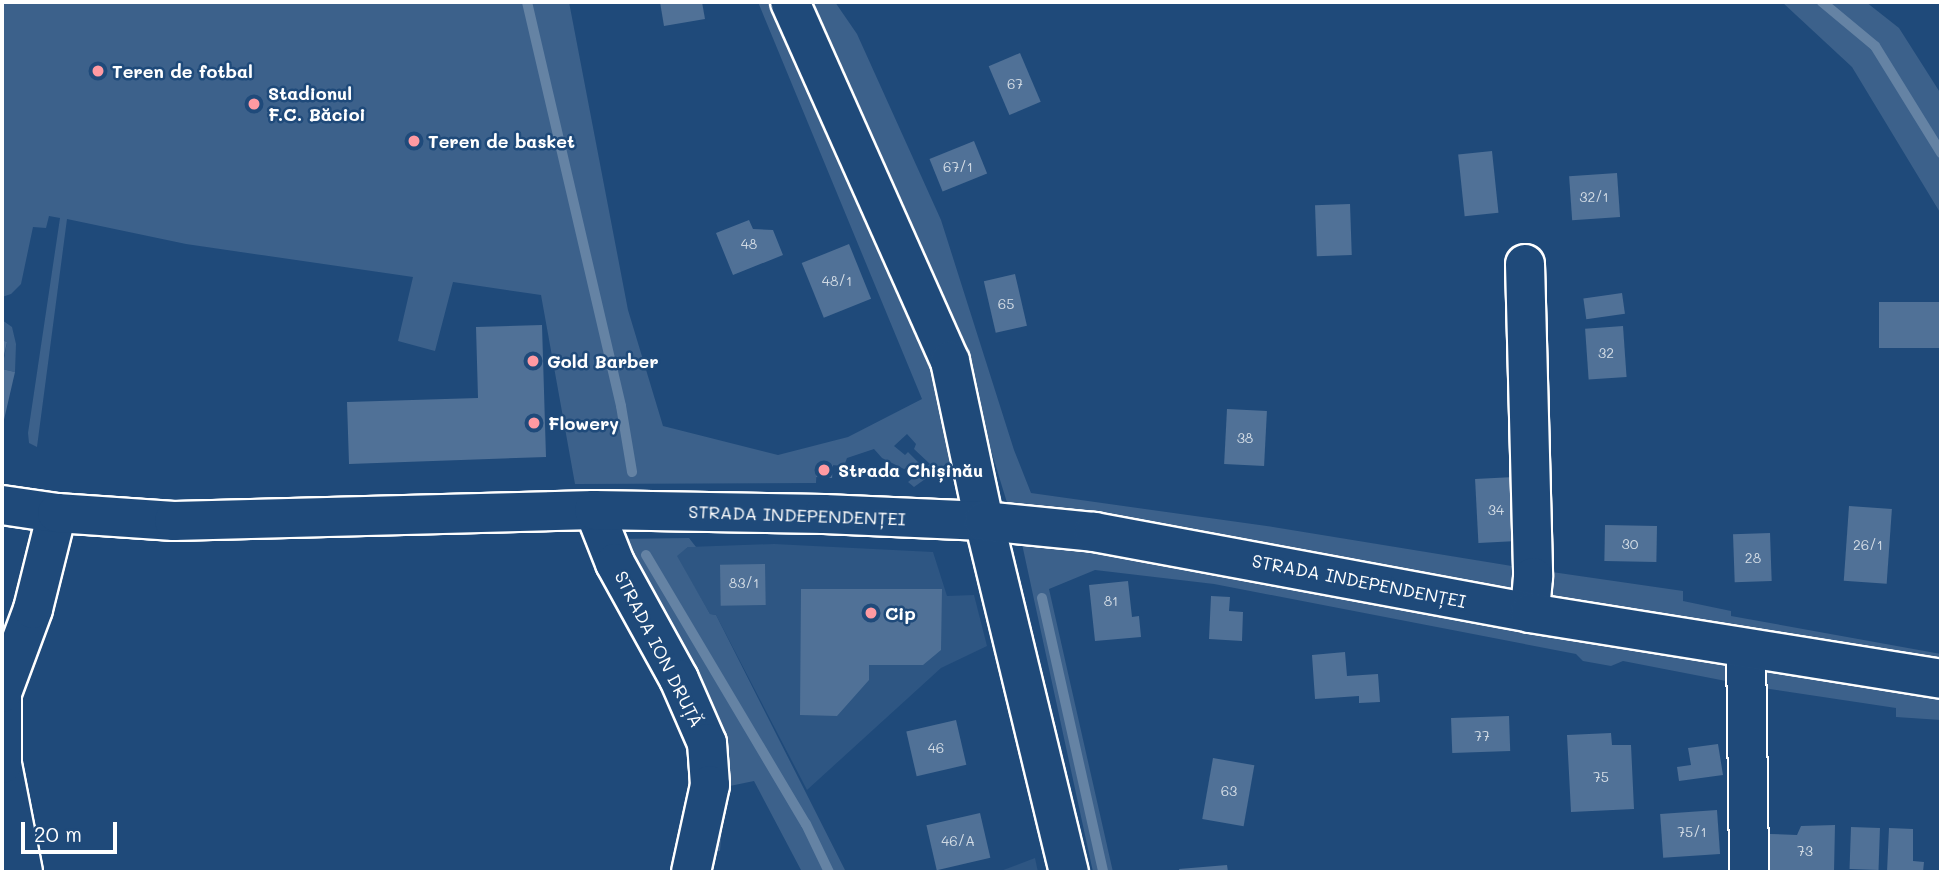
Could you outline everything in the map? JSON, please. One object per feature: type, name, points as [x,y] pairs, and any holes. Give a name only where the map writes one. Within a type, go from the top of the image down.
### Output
[{"type":"main road","points":[[790,2],[950,361],[984,521],[1069,872]]},
{"type":"main road","points":[[1525,264],[1533,577],[1530,613]]},
{"type":"main road","name":"STRADA INDEPENDENȚEI","points":[[2,505],[57,513],[174,521],[594,510],[824,514],[984,521],[1094,532],[1530,613],[1941,679]]},
{"type":"main road","name":"STRADA ION DRUȚĂ","points":[[594,510],[609,552],[679,678],[707,743],[710,785],[691,872]]},
{"type":"main road","points":[[23,872],[2,764],[2,693],[33,609],[57,513]]},
{"type":"main road","points":[[1746,649],[1749,872]]},
{"type":"shaded area","name":"Stadionul F.C. Băcioi","points":[[2,2],[569,2],[628,310],[663,426],[778,455],[848,437],[922,399],[758,2],[772,2],[834,130],[942,393],[949,438],[949,462],[914,487],[908,482],[930,464],[914,449],[916,444],[907,434],[894,446],[905,455],[908,452],[919,463],[904,469],[882,458],[874,449],[847,458],[844,466],[817,464],[816,483],[575,484],[541,295],[453,282],[435,351],[398,341],[413,277],[186,244],[67,219],[37,447],[29,443],[28,433],[60,218],[49,216],[46,228],[33,227],[21,284],[11,294],[2,297]]},
{"type":"shaded area","points":[[811,2],[835,2],[857,34],[941,220],[1014,450],[1031,493],[1273,527],[1524,568],[1521,595],[1008,506],[954,329]]},
{"type":"shaded area","points":[[1782,2],[1866,2],[1899,28],[1941,94],[1941,214],[1852,67]]},
{"type":"shaded area","points":[[2,320],[12,327],[16,344],[15,372],[2,369],[7,342],[2,340]]},
{"type":"shaded area","points":[[689,538],[696,547],[688,547],[677,556],[710,614],[716,615],[846,872],[802,872],[754,781],[725,787],[720,851],[712,849],[718,777],[617,539]]},
{"type":"shaded area","points":[[774,544],[933,552],[947,596],[974,595],[987,646],[941,668],[807,790],[716,615],[710,614],[676,556],[688,547]]},
{"type":"shaded area","points":[[1022,544],[1116,550],[1726,659],[1726,681],[1623,661],[1611,666],[1583,661],[1576,654],[1214,584],[1095,570],[1049,589],[1113,872],[1093,872]]},
{"type":"shaded area","points":[[1545,571],[1683,591],[1683,601],[1731,611],[1731,616],[1941,654],[1941,667],[1544,599]]},
{"type":"shaded area","points":[[1756,665],[1941,694],[1941,720],[1896,717],[1896,708],[1756,687]]},
{"type":"shaded area","points":[[1035,858],[1038,872],[998,872]]},
{"type":"building","points":[[660,2],[702,2],[705,19],[664,26]]},
{"type":"building","points":[[1020,53],[1041,102],[1009,115],[989,66]]},
{"type":"building","points":[[974,141],[987,173],[943,191],[929,159]]},
{"type":"building","points":[[1492,151],[1498,213],[1465,216],[1458,155]]},
{"type":"building","points":[[1617,173],[1620,217],[1572,220],[1569,176]]},
{"type":"building","points":[[1350,204],[1352,255],[1317,256],[1315,205]]},
{"type":"building","points":[[749,220],[753,229],[773,230],[783,255],[733,275],[716,233]]},
{"type":"building","points":[[849,244],[871,299],[824,318],[802,263]]},
{"type":"building","points":[[1015,274],[1027,326],[996,333],[984,281]]},
{"type":"building","points":[[1622,293],[1625,314],[1586,319],[1583,298]]},
{"type":"building","points":[[1879,302],[1941,302],[1941,348],[1879,348]]},
{"type":"building","points":[[542,325],[546,457],[349,464],[347,402],[478,398],[476,327]]},
{"type":"building","points":[[1623,326],[1627,377],[1589,380],[1585,329]]},
{"type":"building","points":[[2,340],[7,342],[3,360],[2,360]]},
{"type":"building","points":[[2,369],[15,372],[3,424],[2,424]]},
{"type":"building","points":[[1227,409],[1267,411],[1264,466],[1224,464]]},
{"type":"building","points":[[817,464],[833,465],[832,478],[816,477]]},
{"type":"building","points":[[1514,477],[1517,541],[1478,543],[1475,479]]},
{"type":"building","points":[[1849,506],[1892,509],[1887,584],[1844,581]]},
{"type":"building","points":[[1605,525],[1657,526],[1656,562],[1604,561]]},
{"type":"building","points":[[1770,533],[1772,581],[1735,582],[1733,534]]},
{"type":"building","points":[[765,564],[766,605],[721,606],[720,565]]},
{"type":"building","points":[[1128,581],[1132,617],[1139,616],[1141,637],[1095,641],[1089,585]]},
{"type":"building","points":[[801,589],[942,589],[941,650],[923,665],[869,665],[869,680],[837,716],[800,715]]},
{"type":"building","points":[[1211,596],[1230,597],[1229,611],[1243,612],[1242,641],[1209,639]]},
{"type":"building","points":[[1345,652],[1347,676],[1378,674],[1380,702],[1359,703],[1359,696],[1315,699],[1312,655]]},
{"type":"building","points":[[1509,716],[1510,751],[1452,753],[1451,718]]},
{"type":"building","points":[[956,720],[966,765],[917,776],[906,731]]},
{"type":"building","points":[[1611,733],[1612,745],[1631,745],[1634,809],[1571,812],[1567,735]]},
{"type":"building","points":[[1718,744],[1723,775],[1679,781],[1677,767],[1691,765],[1688,748]]},
{"type":"building","points":[[1213,758],[1254,765],[1244,826],[1202,819]]},
{"type":"building","points":[[1717,810],[1720,854],[1663,858],[1660,814]]},
{"type":"building","points":[[980,813],[990,858],[937,870],[926,825]]},
{"type":"building","points":[[1835,825],[1834,872],[1770,872],[1770,834],[1797,835],[1801,826]]},
{"type":"building","points":[[1851,827],[1880,828],[1879,870],[1850,869]]},
{"type":"building","points":[[1889,828],[1913,829],[1913,861],[1924,862],[1923,872],[1887,872]]},
{"type":"building","points":[[1227,865],[1228,872],[1180,872],[1179,869]]},
{"type":"waterway","points":[[527,2],[621,406],[632,472]]},
{"type":"waterway","points":[[1822,2],[1875,46],[1941,153]]},
{"type":"waterway","points":[[646,555],[806,824],[829,872]]},
{"type":"waterway","points":[[1042,598],[1103,872]]},
{"type":"place","name":"Teren de fotbal","points":[[98,71]]},
{"type":"place","name":"Stadionul F.C. Băcioi","points":[[254,104]]},
{"type":"place","name":"Teren de basket","points":[[414,141]]},
{"type":"place","name":"Gold Barber","points":[[533,361]]},
{"type":"place","name":"Flowery","points":[[534,423]]},
{"type":"place","name":"Strada Chișinău","points":[[824,470]]},
{"type":"place","name":"Cip","points":[[871,613]]}]
